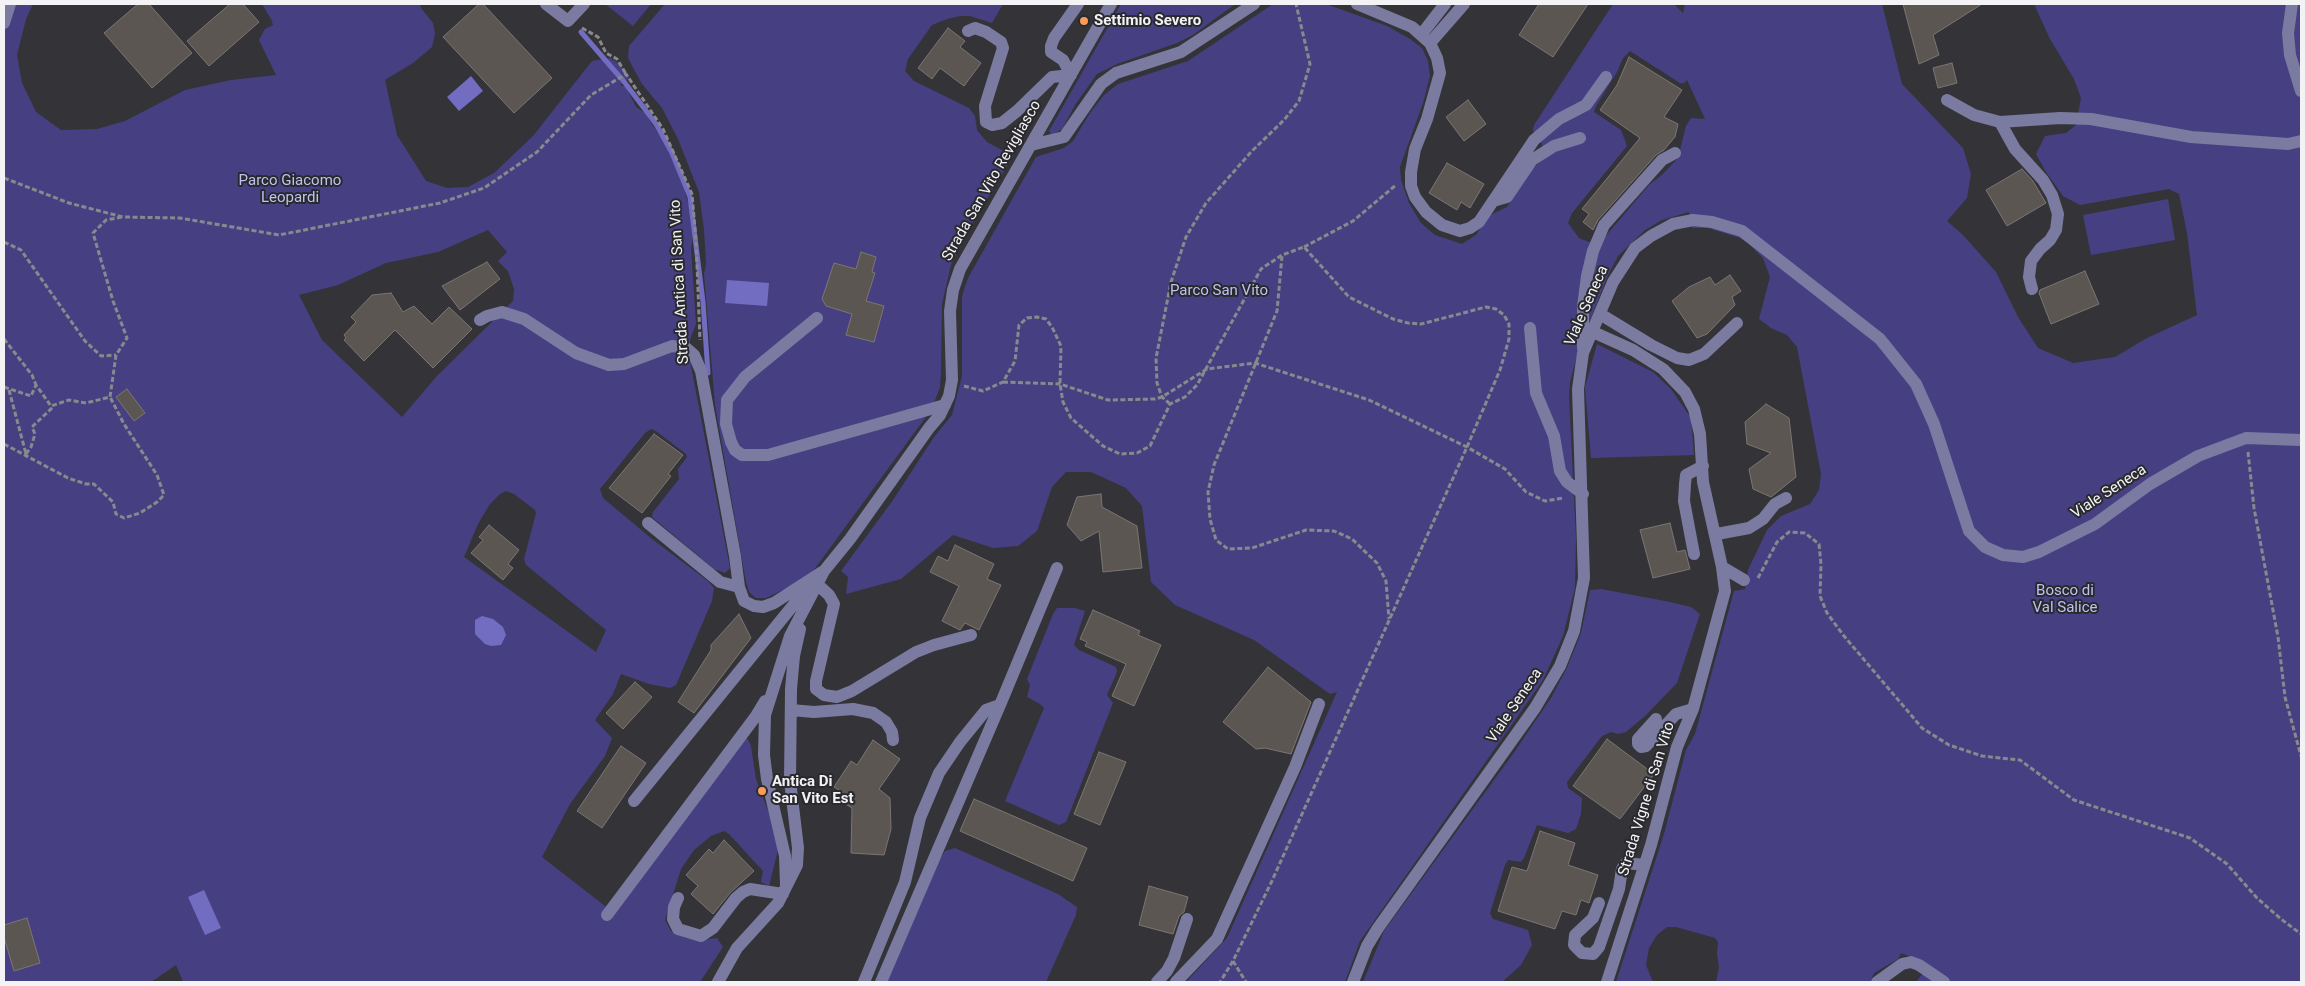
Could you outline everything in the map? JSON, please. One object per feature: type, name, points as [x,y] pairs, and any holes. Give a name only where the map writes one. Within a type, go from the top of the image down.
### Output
[{"type":"street","points":[[4,22],[10,4]]},
{"type":"street","points":[[546,4],[568,21],[584,4]]},
{"type":"street","points":[[968,31],[976,28],[1001,42],[1003,48],[985,106],[986,122],[992,125],[1002,123],[1052,77],[1071,75],[1063,60],[1051,52],[1051,46],[1054,38],[1078,4]]},
{"type":"street","name":"Strada San Vito Revigliasco","points":[[784,889],[784,856],[767,779],[764,754],[766,715],[790,636],[824,571],[855,532],[940,415],[952,380],[950,311],[953,290],[960,269],[1111,4]]},
{"type":"street","points":[[1031,145],[1064,137],[1101,84],[1116,73],[1181,52],[1254,4]]},
{"type":"street","points":[[1357,4],[1412,27],[1425,39],[1437,58],[1440,73],[1427,119],[1415,149],[1411,172],[1411,186],[1415,197],[1426,212],[1442,225],[1460,231],[1470,228],[1479,222],[1534,140],[1559,119],[1586,105],[1606,77]]},
{"type":"street","points":[[1425,39],[1445,4]]},
{"type":"street","points":[[1425,39],[1464,4]]},
{"type":"street","points":[[2292,4],[2288,33],[2290,55],[2301,91]]},
{"type":"street","points":[[1947,100],[1974,115],[2000,122],[2060,118],[2090,119],[2157,132],[2229,140],[2288,144],[2301,141]]},
{"type":"street","points":[[2000,122],[2015,149],[2043,180],[2052,195],[2058,214],[2056,230],[2050,240],[2031,261],[2029,277],[2032,289]]},
{"type":"street","points":[[1493,202],[1507,197],[1532,160],[1554,146],[1580,138]]},
{"type":"street","points":[[1583,353],[1583,307],[1587,276],[1593,251],[1604,225],[1662,160],[1675,153]]},
{"type":"street","name":"Viale Seneca","points":[[1353,982],[1367,946],[1378,928],[1535,708],[1560,666],[1574,631],[1584,578],[1583,494],[1578,389],[1583,353],[1613,282],[1635,248],[1651,236],[1674,224],[1693,220],[1712,222],[1742,231],[1880,339],[1916,384],[1934,424],[1969,531],[1985,547],[2002,555],[2023,557],[2039,552],[2095,524],[2150,484],[2198,456],[2246,438],[2301,440]]},
{"type":"street","name":"Strada Antica di San Vito","points":[[480,320],[502,312],[524,319],[576,353],[609,365],[624,364],[672,346],[686,348],[694,355],[701,371],[739,587],[744,601],[754,606],[763,607],[781,599],[824,571]]},
{"type":"street","points":[[1600,314],[1650,345],[1676,358],[1689,360],[1704,354],[1737,323]]},
{"type":"street","points":[[817,318],[744,377],[727,400],[726,424],[731,442],[742,455],[768,455],[945,405]]},
{"type":"street","points":[[1530,328],[1536,393],[1554,436],[1560,471],[1567,482],[1583,494]]},
{"type":"street","name":"Strada Vigne di San Vito","points":[[1593,332],[1633,350],[1663,369],[1685,392],[1694,409],[1703,466],[1703,482],[1717,534],[1725,591],[1693,709],[1677,748],[1644,864],[1607,982]]},
{"type":"street","points":[[1694,554],[1684,501],[1685,484],[1686,475],[1703,466]]},
{"type":"street","points":[[1717,534],[1749,528],[1763,519],[1775,504],[1786,498]]},
{"type":"street","points":[[648,523],[720,582],[739,587]]},
{"type":"street","points":[[1722,567],[1744,580]]},
{"type":"street","points":[[881,982],[1000,706],[1057,568]]},
{"type":"street","points":[[634,801],[798,597],[824,571]]},
{"type":"street","points":[[817,584],[829,595],[834,604],[816,681],[816,689],[824,695],[837,697],[852,691],[916,652],[971,635]]},
{"type":"street","name":"Strada San Vito Revigliasco","points":[[718,982],[737,948],[778,903],[797,865],[798,848],[790,781],[791,710],[794,656],[803,613]]},
{"type":"street","points":[[606,914],[756,716],[773,688]]},
{"type":"street","points":[[1176,982],[1217,939],[1295,767],[1320,704]]},
{"type":"street","points":[[864,982],[905,882],[920,818],[940,773],[960,742],[986,710],[1000,706]]},
{"type":"street","points":[[791,710],[814,712],[853,709],[873,714],[886,722],[892,732],[893,740]]},
{"type":"street","points":[[1656,719],[1638,739],[1638,744],[1641,747],[1646,746],[1676,714],[1693,709]]},
{"type":"street","points":[[1600,903],[1593,918],[1575,935],[1574,945],[1582,953],[1593,954],[1599,948],[1619,889],[1622,869],[1626,863],[1644,864]]},
{"type":"street","points":[[678,898],[674,907],[673,919],[678,929],[701,936],[713,928],[736,898],[743,892],[750,889],[784,889]]},
{"type":"street","points":[[1157,982],[1167,971],[1174,958],[1187,919]]},
{"type":"street","points":[[1877,982],[1902,964],[1911,962],[1919,965],[1944,982]]},
{"type":"path","points":[[1170,404],[1162,398],[1157,383],[1156,358],[1171,282],[1186,237],[1206,204],[1252,151],[1288,115],[1304,90],[1310,64],[1308,46],[1296,4]]},
{"type":"path","name":"Strada Antica di San Vito","points":[[568,21],[598,37],[606,53],[617,59],[662,129],[692,194],[700,341]]},
{"type":"path","points":[[4,444],[68,478],[86,484],[94,484],[113,502],[116,514],[124,518],[140,513],[164,495],[157,475],[124,424],[110,397],[116,355],[127,338],[113,301],[93,233],[106,220],[123,217],[180,218],[279,235],[440,203],[484,188],[537,152],[591,95],[626,74]]},
{"type":"path","points":[[1003,382],[1015,361],[1019,326],[1027,318],[1037,317],[1046,319],[1061,346],[1060,384],[1063,402],[1071,418],[1103,446],[1120,454],[1137,453],[1150,446],[1170,404],[1191,391],[1207,369],[1261,269],[1282,255],[1304,247],[1353,221],[1411,172]]},
{"type":"path","points":[[4,178],[69,203],[123,217]]},
{"type":"path","points":[[4,242],[21,250],[85,341],[101,356],[116,355]]},
{"type":"path","points":[[1220,982],[1234,961],[1390,622],[1468,447],[1500,370],[1509,339],[1509,324],[1504,315],[1496,309],[1486,307],[1421,324],[1408,324],[1393,319],[1349,297],[1304,247]]},
{"type":"path","points":[[1282,255],[1277,311],[1214,465],[1208,492],[1210,519],[1216,540],[1228,550],[1252,548],[1306,530],[1334,531],[1352,538],[1377,563],[1386,581],[1390,622]]},
{"type":"path","points":[[4,339],[32,375],[36,385],[51,406],[69,400],[86,403],[110,397]]},
{"type":"path","points":[[967,387],[983,391],[1003,382],[1060,384],[1108,400],[1162,398],[1207,369],[1255,363],[1368,400],[1468,447],[1505,469],[1526,492],[1545,501],[1583,494]]},
{"type":"path","points":[[8,390],[31,396],[36,385]]},
{"type":"path","points":[[4,386],[8,390],[26,454]]},
{"type":"path","points":[[26,454],[31,447],[35,434],[32,428],[56,404]]},
{"type":"path","points":[[2246,438],[2254,508],[2278,637],[2285,697],[2301,756]]},
{"type":"path","points":[[1744,580],[1758,580],[1777,542],[1789,532],[1805,533],[1819,544],[1821,564],[1820,596],[1827,613],[1844,636],[1922,728],[1949,745],[1982,756],[2020,760],[2074,800],[2190,838],[2227,864],[2257,898],[2301,934]]},
{"type":"path","points":[[1234,961],[1246,982]]},
{"type":"green space","name":"Parco Giacomo Leopardi","points":[[4,4],[33,4],[26,19],[17,55],[22,83],[36,112],[61,130],[97,129],[125,121],[185,90],[231,80],[276,75],[259,40],[265,29],[273,25],[262,4],[420,4],[433,23],[435,34],[432,47],[413,63],[385,80],[397,135],[426,181],[447,188],[468,187],[494,173],[533,136],[592,61],[610,58],[620,64],[630,77],[620,85],[626,87],[636,107],[645,113],[670,152],[678,169],[690,209],[693,232],[691,248],[696,324],[690,340],[690,361],[730,568],[725,573],[714,569],[652,517],[653,512],[679,479],[678,469],[687,457],[686,454],[651,429],[645,433],[600,489],[603,498],[652,539],[708,581],[714,588],[712,601],[676,685],[670,688],[649,684],[621,674],[613,694],[595,720],[612,738],[605,756],[570,804],[542,857],[614,913],[745,739],[748,739],[751,746],[756,779],[775,829],[778,850],[769,886],[761,882],[763,871],[724,831],[711,836],[694,850],[681,869],[665,920],[671,931],[687,938],[702,940],[717,938],[723,947],[700,982],[183,982],[176,965],[151,982],[4,982]],"holes":[[[488,230],[507,252],[498,261],[508,271],[514,289],[513,301],[436,377],[402,417],[322,340],[299,295],[338,285],[386,263],[438,252]],[[506,491],[514,494],[535,510],[536,513],[524,559],[526,565],[606,630],[596,652],[464,557],[478,524],[490,504]]]},
{"type":"green space","points":[[605,4],[651,4],[633,26]]},
{"type":"green space","points":[[665,4],[1003,4],[992,23],[970,16],[960,16],[932,25],[908,59],[905,71],[914,81],[969,108],[975,116],[977,130],[987,142],[1013,156],[963,239],[951,265],[942,304],[940,387],[934,403],[928,414],[808,578],[766,598],[756,598],[749,592],[746,582],[715,405],[704,274],[706,264],[704,229],[699,192],[678,139],[662,108],[642,84],[628,58],[629,46]]},
{"type":"green space","points":[[1121,4],[1235,4],[1193,35],[1177,43],[1117,64],[1097,74],[1075,105],[1062,129],[1052,135],[1049,131]]},
{"type":"green space","points":[[1273,4],[1326,4],[1387,26],[1410,39],[1422,48],[1428,61],[1430,76],[1423,103],[1400,167],[1401,180],[1409,203],[1421,223],[1435,235],[1462,244],[1476,235],[1488,216],[1507,207],[1532,169],[1544,158],[1542,144],[1533,131],[1534,125],[1613,4],[1674,4],[1683,13],[1685,4],[1882,4],[1902,84],[1963,148],[1971,174],[1967,198],[1947,221],[1963,235],[1996,272],[2018,317],[2038,348],[2073,363],[2115,357],[2147,338],[2197,315],[2187,233],[2179,194],[2169,189],[2080,205],[2063,196],[2036,154],[2045,136],[2066,133],[2076,125],[2081,98],[2074,79],[2050,39],[2034,4],[2301,4],[2301,982],[1916,982],[1923,973],[1925,962],[1901,953],[1898,959],[1874,973],[1870,982],[1716,982],[1719,968],[1718,942],[1715,938],[1676,927],[1667,927],[1657,935],[1649,948],[1646,965],[1653,982],[1616,982],[1664,834],[1686,750],[1695,734],[1734,591],[1745,589],[1748,570],[1767,530],[1781,516],[1810,504],[1819,490],[1821,474],[1797,347],[1787,335],[1771,328],[1759,319],[1770,277],[1763,258],[1740,238],[1708,228],[1692,228],[1689,212],[1662,220],[1645,230],[1618,256],[1608,275],[1579,348],[1570,382],[1569,396],[1576,538],[1575,588],[1563,636],[1543,680],[1360,941],[1345,982],[1186,982],[1227,938],[1337,692],[1330,694],[1254,640],[1175,605],[1151,582],[1142,506],[1126,488],[1091,472],[1066,472],[1052,487],[1037,531],[1018,546],[993,548],[953,535],[901,579],[846,594],[848,577],[841,571],[893,500],[934,437],[952,415],[962,376],[962,296],[968,278],[1036,157],[1064,148],[1073,141],[1090,113],[1104,95],[1118,84],[1188,61]],"holes":[[[1630,51],[1680,83],[1684,83],[1687,80],[1705,119],[1691,118],[1686,126],[1678,158],[1649,185],[1604,238],[1589,242],[1579,238],[1568,223],[1572,213],[1627,146],[1621,130],[1594,112],[1623,58]]]},
{"type":"green space","points":[[2168,199],[2175,240],[2091,255],[2083,215]]},
{"type":"green space","points":[[1597,344],[1653,372],[1671,389],[1691,418],[1694,455],[1591,458],[1585,387]]},
{"type":"green space","points":[[1601,589],[1691,607],[1700,614],[1677,683],[1645,716],[1626,732],[1618,734],[1611,732],[1602,736],[1567,782],[1568,788],[1582,798],[1581,814],[1576,829],[1568,833],[1537,825],[1521,862],[1508,860],[1505,865],[1490,913],[1493,919],[1528,930],[1532,945],[1521,965],[1502,982],[1363,982],[1384,931],[1513,754],[1551,698],[1567,668],[1581,633],[1590,590]]},
{"type":"green space","points":[[1057,608],[1075,608],[1085,611],[1074,645],[1079,650],[1116,667],[1117,672],[1107,695],[1113,703],[1066,822],[1059,825],[1005,801],[1044,708],[1027,697],[1030,685],[1027,679]]},
{"type":"green space","points":[[955,848],[1058,894],[1077,907],[1076,915],[1046,982],[886,982],[937,864],[945,851]]},
{"type":"shaded area","points":[[471,76],[483,91],[459,111],[447,97]]},
{"type":"shaded area","points":[[727,280],[769,283],[767,306],[725,303]]},
{"type":"shaded area","points":[[482,616],[493,619],[503,627],[506,635],[501,645],[491,646],[485,644],[475,634],[475,620]]},
{"type":"shaded area","points":[[204,890],[221,928],[205,935],[188,897]]},
{"type":"building","points":[[138,4],[149,4],[192,53],[152,88],[104,33]]},
{"type":"building","points":[[230,4],[243,4],[259,22],[209,66],[187,41]]},
{"type":"building","points":[[479,4],[483,4],[552,78],[514,113],[443,37]]},
{"type":"building","points":[[1539,4],[1588,4],[1553,57],[1519,35]]},
{"type":"building","points":[[1903,4],[1982,4],[1933,35],[1939,55],[1919,64]]},
{"type":"building","points":[[948,28],[965,41],[960,47],[981,63],[964,86],[940,68],[932,79],[918,68]]},
{"type":"building","points":[[1629,57],[1682,90],[1664,117],[1678,124],[1675,137],[1664,150],[1656,155],[1598,220],[1593,230],[1583,222],[1589,214],[1582,209],[1640,138],[1600,110],[1617,85]]},
{"type":"building","points":[[1952,63],[1957,83],[1938,88],[1933,68]]},
{"type":"building","points":[[1468,100],[1486,124],[1464,141],[1446,117]]},
{"type":"building","points":[[1447,163],[1484,184],[1470,208],[1461,202],[1457,210],[1429,193]]},
{"type":"building","points":[[2022,169],[2033,181],[2046,203],[2007,226],[1986,190]]},
{"type":"building","points":[[861,252],[876,257],[872,272],[875,273],[866,301],[884,306],[874,342],[846,335],[852,314],[826,306],[822,299],[834,263],[856,269]]},
{"type":"building","points":[[487,262],[500,279],[460,310],[442,286]]},
{"type":"building","points":[[2085,271],[2099,304],[2051,324],[2039,293],[2040,290]]},
{"type":"building","points":[[1730,275],[1741,291],[1732,297],[1735,305],[1707,334],[1697,338],[1672,301],[1689,287],[1710,277],[1715,285]]},
{"type":"building","points":[[391,293],[403,312],[414,306],[432,324],[449,307],[472,329],[433,368],[395,330],[364,361],[344,340],[346,338],[344,335],[356,322],[351,317],[372,295]]},
{"type":"building","points":[[127,389],[145,413],[134,421],[116,397]]},
{"type":"building","points":[[1766,404],[1789,418],[1796,477],[1771,497],[1753,489],[1749,469],[1771,453],[1747,444],[1745,422]]},
{"type":"building","points":[[654,434],[683,455],[668,474],[671,476],[642,513],[609,488]]},
{"type":"building","points":[[1101,494],[1102,507],[1137,526],[1142,568],[1103,572],[1099,531],[1081,541],[1067,525],[1077,497]]},
{"type":"building","points":[[1670,523],[1677,552],[1685,550],[1690,569],[1653,578],[1640,530]]},
{"type":"building","points":[[489,525],[519,550],[508,564],[513,568],[503,580],[471,553],[483,540],[479,537]]},
{"type":"building","points":[[955,545],[994,564],[987,579],[1001,585],[979,630],[965,623],[960,630],[942,621],[959,586],[930,572],[938,556],[948,561]]},
{"type":"building","points":[[1093,610],[1140,631],[1138,635],[1161,645],[1134,706],[1112,696],[1126,664],[1085,646],[1087,642],[1080,639]]},
{"type":"building","points":[[739,614],[751,638],[694,713],[678,702],[711,650],[711,645]]},
{"type":"building","points":[[1268,667],[1311,702],[1291,754],[1265,748],[1256,749],[1223,722]]},
{"type":"building","points":[[635,682],[652,697],[623,729],[606,713]]},
{"type":"building","points":[[1607,739],[1654,774],[1620,819],[1573,786]]},
{"type":"building","points":[[873,740],[900,759],[879,789],[890,798],[891,829],[884,855],[851,853],[852,808],[839,800],[842,792],[834,787],[851,761],[857,765]]},
{"type":"building","points":[[621,746],[646,763],[602,828],[577,811]]},
{"type":"building","points":[[1099,752],[1126,762],[1100,825],[1074,814]]},
{"type":"building","points":[[974,799],[1087,848],[1073,881],[960,831]]},
{"type":"building","points":[[1540,831],[1575,843],[1568,865],[1598,875],[1589,903],[1581,900],[1576,915],[1562,911],[1555,929],[1498,911],[1512,867],[1527,871]]},
{"type":"building","points":[[724,840],[754,871],[730,893],[713,914],[691,894],[698,886],[686,875],[709,849],[713,853]]},
{"type":"building","points":[[1149,886],[1188,897],[1184,912],[1179,916],[1173,934],[1139,925]]},
{"type":"building","points":[[27,918],[40,963],[14,971],[4,937],[4,925]]},
{"type":"waterway","points":[[581,32],[619,76]]},
{"type":"waterway","points":[[622,79],[656,124],[672,153],[690,197],[703,302],[708,373]]},
{"type":"place","name":"Settimio Severo","points":[[1084,21]]},
{"type":"place","name":"Antica Di San Vito Est","points":[[762,791]]},
{"type":"park label","name":"Parco San Vito","points":[[1219,291]]},
{"type":"park label","name":"Bosco di Val Salice","points":[[2065,600]]}]
